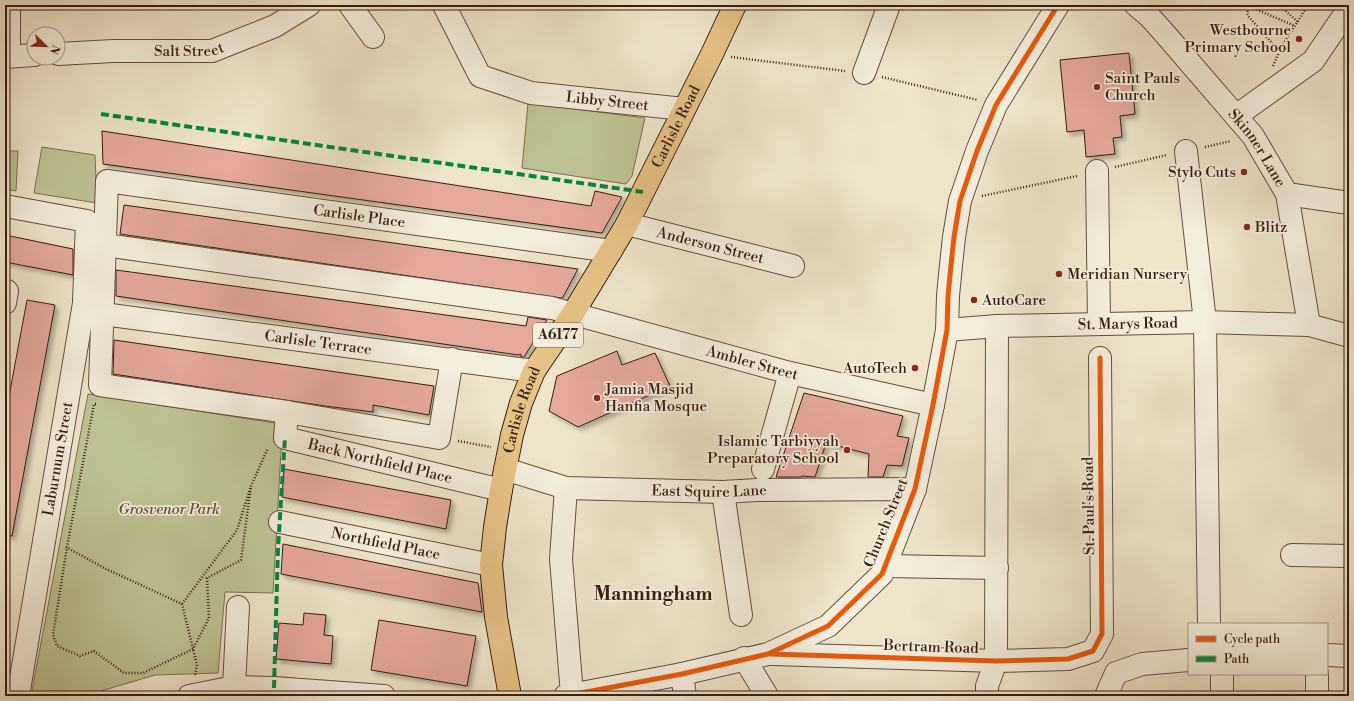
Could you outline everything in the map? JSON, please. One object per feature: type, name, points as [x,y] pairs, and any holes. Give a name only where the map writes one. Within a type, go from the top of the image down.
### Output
[{"type":"main road","name":"Carlisle Road","points":[[510,696],[496,617],[491,565],[501,490],[521,403],[534,371],[572,315],[627,224],[735,5]]},
{"type":"street","points":[[9,5],[7,56],[26,55]]},
{"type":"street","name":"Salt Street","points":[[66,54],[113,51],[212,51],[275,26],[309,5]]},
{"type":"street","points":[[350,5],[373,37]]},
{"type":"street","name":"Libby Street","points":[[444,5],[480,76],[531,93],[684,109]]},
{"type":"street","points":[[864,73],[888,5]]},
{"type":"street","points":[[960,201],[977,151],[996,105],[1058,5]]},
{"type":"street","name":"Skinner Lane","points":[[1136,5],[1149,16],[1253,136],[1287,194],[1309,325]]},
{"type":"street","points":[[1236,116],[1313,61],[1349,8]]},
{"type":"street","points":[[1186,151],[1205,322],[1209,623]]},
{"type":"street","points":[[1097,171],[1099,324]]},
{"type":"street","name":"Carlisle Place","points":[[105,245],[107,181],[611,251]]},
{"type":"street","points":[[1287,194],[1349,203]]},
{"type":"street","name":"Church Street","points":[[578,694],[682,674],[744,658],[768,654],[828,626],[882,574],[915,489],[933,405],[947,330],[948,296],[954,236],[960,201]]},
{"type":"street","name":"Laburnum Street","points":[[5,206],[87,221],[84,303],[18,696]]},
{"type":"street","name":"Anderson Street","points":[[627,224],[793,266]]},
{"type":"street","points":[[105,245],[100,385],[287,412],[439,438],[452,359]]},
{"type":"street","name":"Ambler Street","points":[[105,245],[552,308],[572,315],[790,373],[933,405]]},
{"type":"street","points":[[5,290],[7,291],[5,303]]},
{"type":"street","name":"Carlisle Terrace","points":[[103,314],[534,371]]},
{"type":"street","name":"St. Marys Road","points":[[947,330],[997,326],[1205,322],[1309,325],[1349,336]]},
{"type":"street","points":[[987,696],[987,686],[996,662],[997,326]]},
{"type":"street","name":"St. Paul's Road","points":[[1093,651],[1102,634],[1100,358]]},
{"type":"street","points":[[763,469],[790,373]]},
{"type":"street","name":"Back Northfield Place","points":[[287,412],[285,438],[501,490]]},
{"type":"street","name":"East Squire Lane","points":[[507,459],[566,488],[723,492],[757,490],[915,489]]},
{"type":"street","points":[[566,488],[560,559],[578,694]]},
{"type":"street","points":[[723,492],[741,615]]},
{"type":"street","name":"Northfield Place","points":[[280,522],[491,565]]},
{"type":"street","points":[[1292,556],[1349,556]]},
{"type":"street","points":[[885,566],[997,568]]},
{"type":"street","points":[[234,687],[238,607]]},
{"type":"street","name":"Bertram Road","points":[[768,654],[996,662],[1068,658],[1093,651]]},
{"type":"street","points":[[1328,655],[1349,656]]},
{"type":"street","points":[[744,658],[767,696]]},
{"type":"street","points":[[1106,696],[1116,673],[1142,664],[1188,660]]},
{"type":"street","points":[[682,674],[685,696]]},
{"type":"street","points":[[1222,675],[1222,696]]},
{"type":"street","points":[[1317,675],[1317,696]]},
{"type":"street","points":[[192,695],[234,687],[274,688],[340,695],[384,696]]},
{"type":"path","points":[[1278,5],[1298,22]]},
{"type":"path","points":[[1295,26],[1253,8],[1249,8],[1247,12],[1280,50],[1298,22],[1308,5]]},
{"type":"path","points":[[960,201],[1097,171]]},
{"type":"path","points":[[102,405],[94,404],[67,547],[53,635],[57,646],[80,656],[94,651],[124,673],[143,673],[193,649],[209,618],[207,578],[241,560],[251,486]]},
{"type":"path","points":[[439,438],[507,459]]},
{"type":"path","points":[[182,604],[237,530],[251,486],[269,446]]},
{"type":"path","points":[[45,535],[104,568],[182,604]]},
{"type":"path","points":[[182,604],[197,665],[192,695]]},
{"type":"green space","points":[[528,103],[645,118],[632,176],[626,184],[522,168]]},
{"type":"green space","points":[[42,147],[95,155],[97,203],[34,193]]},
{"type":"green space","points":[[5,151],[18,151],[16,191],[5,189]]},
{"type":"green space","name":"Grosvenor Park","points":[[88,394],[275,423],[282,433],[273,593],[225,592],[218,673],[155,675],[84,696],[31,696]]},
{"type":"building","name":"Saint Pauls Church","points":[[1129,53],[1135,114],[1120,116],[1122,137],[1113,138],[1115,154],[1086,157],[1084,130],[1067,132],[1060,60]]},
{"type":"building","points":[[102,131],[591,206],[595,191],[622,197],[602,233],[103,164]]},
{"type":"building","points":[[124,205],[578,269],[563,297],[561,298],[120,234]]},
{"type":"building","points":[[5,235],[73,249],[73,275],[5,262]]},
{"type":"building","points":[[116,270],[526,326],[528,317],[547,320],[524,357],[521,357],[521,354],[518,355],[116,296]]},
{"type":"building","points":[[27,300],[55,305],[12,536],[5,535],[5,418]]},
{"type":"building","points":[[114,340],[434,386],[429,415],[373,405],[373,412],[325,406],[113,374]]},
{"type":"building","name":"Jamia Masjid Hanfia Mosque","points":[[617,351],[622,365],[655,353],[670,386],[578,427],[549,411],[557,376]]},
{"type":"building","name":"Islamic Tarbiyyah Preparatory School","points":[[804,393],[903,416],[897,436],[909,438],[902,466],[887,465],[883,477],[868,477],[869,454],[826,443],[815,477],[776,477]]},
{"type":"building","points":[[284,469],[451,500],[446,529],[282,497]]},
{"type":"building","points":[[283,544],[478,583],[482,612],[281,574]]},
{"type":"building","points":[[304,613],[326,615],[324,635],[333,636],[331,664],[276,659],[279,623],[303,625]]},
{"type":"building","points":[[379,620],[476,636],[467,686],[371,670]]},
{"type":"marked path","points":[[101,114],[643,192]]},
{"type":"marked path","points":[[274,688],[278,548],[285,438]]},
{"type":"cycle path","points":[[565,696],[682,674],[768,654],[828,626],[882,574],[915,489],[933,405],[947,330],[951,265],[960,201],[977,151],[996,105],[1058,5]]},
{"type":"cycle path","points":[[770,654],[996,661],[1068,659],[1093,651],[1102,634],[1100,358]]},
{"type":"place","name":"Westbourne Primary School","points":[[1299,39]]},
{"type":"place","name":"Saint Pauls Church","points":[[1097,87]]},
{"type":"place","name":"Stylo Cuts","points":[[1244,172]]},
{"type":"place","name":"Blitz","points":[[1247,227]]},
{"type":"place","name":"Meridian Nursery","points":[[1059,274]]},
{"type":"place","name":"AutoCare","points":[[974,300]]},
{"type":"place","name":"AutoTech","points":[[915,368]]},
{"type":"place","name":"Jamia Masjid Hanfia Mosque","points":[[597,398]]},
{"type":"place","name":"Islamic Tarbiyyah Preparatory School","points":[[847,450]]},
{"type":"district","name":"Manningham","points":[[653,594]]}]
